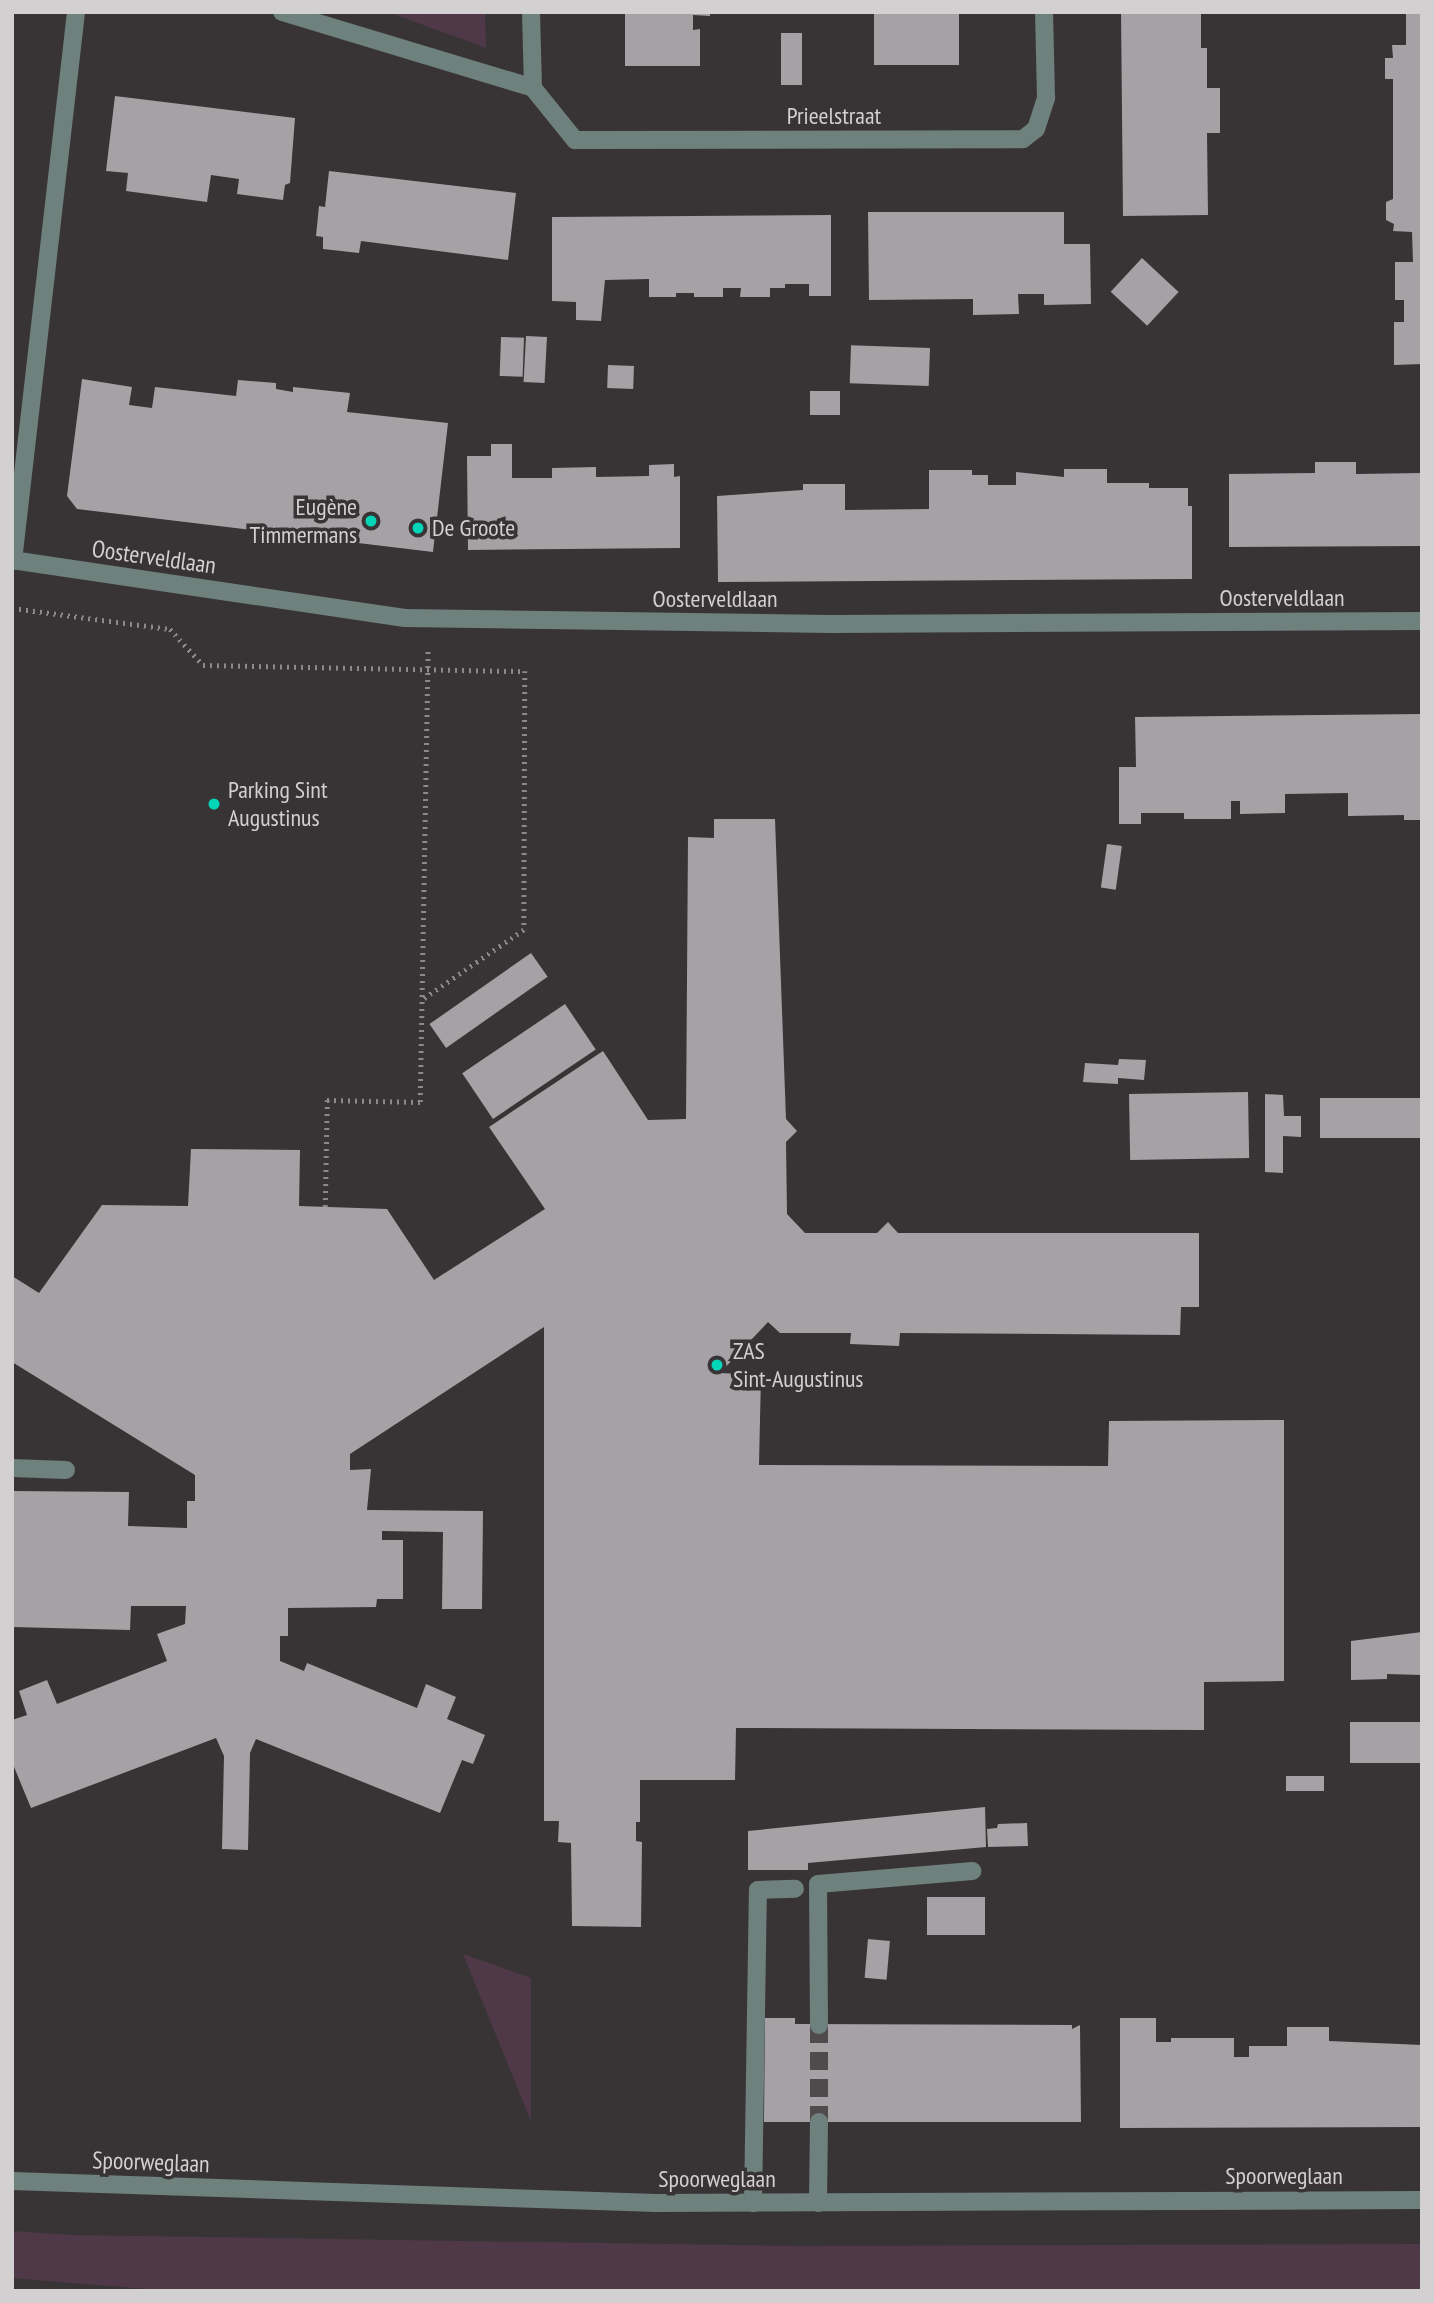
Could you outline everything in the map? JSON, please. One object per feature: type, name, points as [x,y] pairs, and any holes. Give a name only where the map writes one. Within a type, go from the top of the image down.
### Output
[{"type":"street","points":[[13,560],[76,12]]},
{"type":"street","points":[[282,12],[533,88],[531,12]]},
{"type":"street","name":"Prieelstraat","points":[[533,88],[575,140],[1006,142],[1023,139],[1036,129],[1043,116],[1046,98],[1044,12]]},
{"type":"street","name":"Oosterveldlaan","points":[[13,560],[405,618],[804,624],[1422,621]]},
{"type":"street","points":[[12,1468],[66,1470]]},
{"type":"street","points":[[819,2025],[818,1884],[972,1871]]},
{"type":"street","points":[[753,2203],[758,1889],[795,1889]]},
{"type":"street","points":[[818,2203],[819,2122]]},
{"type":"street","name":"Spoorweglaan","points":[[12,2181],[548,2201],[818,2203],[1422,2200]]},
{"type":"path","points":[[12,608],[170,629],[203,665],[524,671],[524,930],[422,1000]]},
{"type":"path","points":[[325,1207],[327,1100],[420,1102],[429,618]]},
{"type":"shaded area","points":[[388,12],[485,12],[486,48]]},
{"type":"shaded area","points":[[463,1954],[531,1978],[531,2121]]},
{"type":"shaded area","points":[[12,2231],[71,2235],[798,2246],[1422,2244],[1422,2291],[171,2291],[12,2278]]},
{"type":"building","points":[[625,12],[710,12],[710,16],[693,15],[693,30],[700,29],[700,66],[625,66]]},
{"type":"building","points":[[874,12],[959,12],[959,65],[874,65]]},
{"type":"building","points":[[1121,12],[1201,12],[1201,48],[1207,48],[1207,88],[1220,88],[1220,133],[1207,133],[1208,215],[1123,216]]},
{"type":"building","points":[[1406,12],[1422,12],[1422,364],[1394,365],[1394,322],[1404,322],[1404,300],[1395,300],[1395,262],[1413,262],[1412,232],[1393,231],[1394,224],[1386,220],[1386,202],[1393,199],[1393,79],[1385,79],[1385,58],[1393,58],[1392,45],[1406,45]]},
{"type":"building","points":[[781,33],[802,33],[802,85],[781,85]]},
{"type":"building","points":[[115,96],[295,118],[290,183],[285,185],[283,200],[237,194],[239,179],[211,175],[207,202],[126,191],[128,173],[106,171]]},
{"type":"building","points":[[329,171],[516,193],[508,260],[361,241],[359,253],[323,249],[323,237],[316,236],[319,206],[325,207]]},
{"type":"building","points":[[868,212],[1064,212],[1064,244],[1090,244],[1091,304],[1044,305],[1044,294],[1018,294],[1019,314],[973,315],[973,299],[869,300]]},
{"type":"building","points":[[831,215],[831,296],[809,296],[809,284],[785,284],[785,288],[770,288],[770,297],[740,297],[741,288],[723,288],[723,297],[694,297],[694,293],[676,293],[676,297],[649,297],[649,279],[605,280],[601,321],[576,320],[576,302],[552,301],[552,217]]},
{"type":"building","points":[[1142,258],[1179,292],[1147,326],[1111,292]]},
{"type":"building","points":[[526,336],[547,337],[545,383],[524,382]]},
{"type":"building","points":[[501,337],[524,338],[523,377],[500,376]]},
{"type":"building","points":[[851,345],[930,348],[929,386],[850,383]]},
{"type":"building","points":[[608,365],[634,366],[633,389],[607,388]]},
{"type":"building","points":[[82,379],[132,387],[129,405],[152,408],[155,387],[236,396],[238,380],[276,383],[276,389],[293,392],[293,387],[350,393],[347,412],[448,423],[433,552],[77,509],[67,496]]},
{"type":"building","points":[[810,391],[840,391],[840,415],[810,415]]},
{"type":"building","points":[[491,444],[512,444],[512,478],[552,478],[552,468],[596,467],[596,477],[649,476],[649,465],[674,464],[674,477],[680,476],[680,548],[468,550],[467,456],[491,456]]},
{"type":"building","points":[[1315,462],[1356,462],[1356,474],[1422,473],[1422,546],[1229,547],[1229,474],[1315,473]]},
{"type":"building","points":[[1064,469],[1107,469],[1107,483],[1149,483],[1149,488],[1188,488],[1188,506],[1192,506],[1192,579],[718,582],[717,496],[803,490],[803,484],[845,484],[845,510],[929,509],[929,470],[972,470],[972,475],[988,475],[988,485],[1016,485],[1016,472],[1064,477]]},
{"type":"building","points":[[1422,714],[1422,820],[1404,820],[1404,815],[1348,816],[1348,793],[1285,794],[1285,813],[1240,814],[1240,801],[1231,801],[1231,819],[1184,819],[1184,813],[1141,813],[1141,824],[1119,824],[1119,767],[1136,767],[1135,717]]},
{"type":"building","points":[[714,819],[775,819],[786,1119],[797,1131],[786,1142],[787,1214],[805,1233],[877,1233],[888,1222],[898,1233],[1199,1233],[1199,1307],[1181,1307],[1180,1335],[900,1333],[899,1346],[850,1344],[851,1333],[780,1333],[768,1322],[720,1373],[761,1375],[759,1465],[1108,1466],[1109,1421],[1284,1420],[1284,1681],[1204,1682],[1204,1730],[736,1728],[735,1780],[640,1780],[640,1822],[636,1822],[636,1841],[642,1842],[641,1927],[572,1926],[571,1843],[558,1842],[559,1821],[544,1821],[544,1327],[350,1454],[350,1470],[371,1469],[367,1510],[483,1511],[482,1609],[442,1609],[443,1532],[382,1531],[382,1540],[403,1540],[403,1599],[377,1599],[376,1607],[288,1608],[288,1636],[280,1636],[280,1661],[304,1671],[307,1663],[417,1708],[426,1684],[456,1697],[447,1719],[485,1735],[473,1764],[462,1760],[440,1813],[256,1739],[250,1753],[248,1850],[222,1849],[224,1756],[216,1738],[31,1808],[12,1762],[12,1720],[27,1715],[19,1691],[47,1680],[57,1704],[167,1661],[157,1634],[185,1624],[186,1606],[131,1606],[130,1630],[12,1627],[12,1491],[129,1492],[128,1526],[187,1528],[187,1501],[195,1501],[195,1475],[12,1362],[12,1276],[39,1293],[102,1205],[188,1206],[191,1149],[300,1150],[299,1206],[387,1209],[434,1280],[545,1209],[489,1127],[603,1051],[648,1120],[686,1119],[688,837],[714,838]]},
{"type":"building","points":[[1107,844],[1122,846],[1116,890],[1101,888]]},
{"type":"building","points":[[531,953],[548,977],[446,1048],[429,1024]]},
{"type":"building","points":[[565,1004],[596,1050],[493,1119],[462,1073]]},
{"type":"building","points":[[1119,1059],[1146,1060],[1144,1080],[1118,1078],[1118,1084],[1083,1082],[1085,1063],[1118,1065]]},
{"type":"building","points":[[1248,1092],[1249,1158],[1130,1160],[1129,1094]]},
{"type":"building","points":[[1265,1094],[1283,1095],[1284,1116],[1301,1116],[1301,1137],[1283,1136],[1283,1173],[1265,1172]]},
{"type":"building","points":[[1320,1098],[1422,1098],[1422,1138],[1320,1138]]},
{"type":"building","points":[[1422,1632],[1422,1675],[1387,1674],[1387,1679],[1351,1680],[1351,1641]]},
{"type":"building","points":[[1350,1722],[1422,1722],[1422,1763],[1350,1763]]},
{"type":"building","points":[[1286,1776],[1324,1776],[1324,1791],[1286,1791]]},
{"type":"building","points":[[985,1807],[986,1847],[808,1863],[808,1870],[748,1870],[748,1831]]},
{"type":"building","points":[[1027,1823],[1028,1846],[988,1847],[987,1829],[997,1828],[998,1824]]},
{"type":"building","points":[[927,1897],[985,1897],[985,1935],[927,1935]]},
{"type":"building","points":[[868,1939],[890,1941],[887,1980],[865,1978]]},
{"type":"building","points":[[765,2018],[795,2018],[795,2024],[1072,2025],[1072,2029],[1080,2025],[1081,2122],[764,2122]]},
{"type":"building","points":[[1120,2018],[1156,2018],[1156,2042],[1171,2042],[1171,2038],[1234,2038],[1234,2057],[1249,2057],[1249,2046],[1287,2046],[1287,2027],[1329,2027],[1329,2041],[1422,2045],[1422,2127],[1120,2128]]},
{"type":"tunnel","points":[[819,2025],[819,2122]]},
{"type":"place","name":"Eugène Timmermans","points":[[371,521]]},
{"type":"place","name":"De Groote","points":[[418,528]]},
{"type":"place","name":"Parking Sint Augustinus","points":[[214,804]]},
{"type":"place","name":"ZAS Sint-Augustinus","points":[[717,1365]]}]
